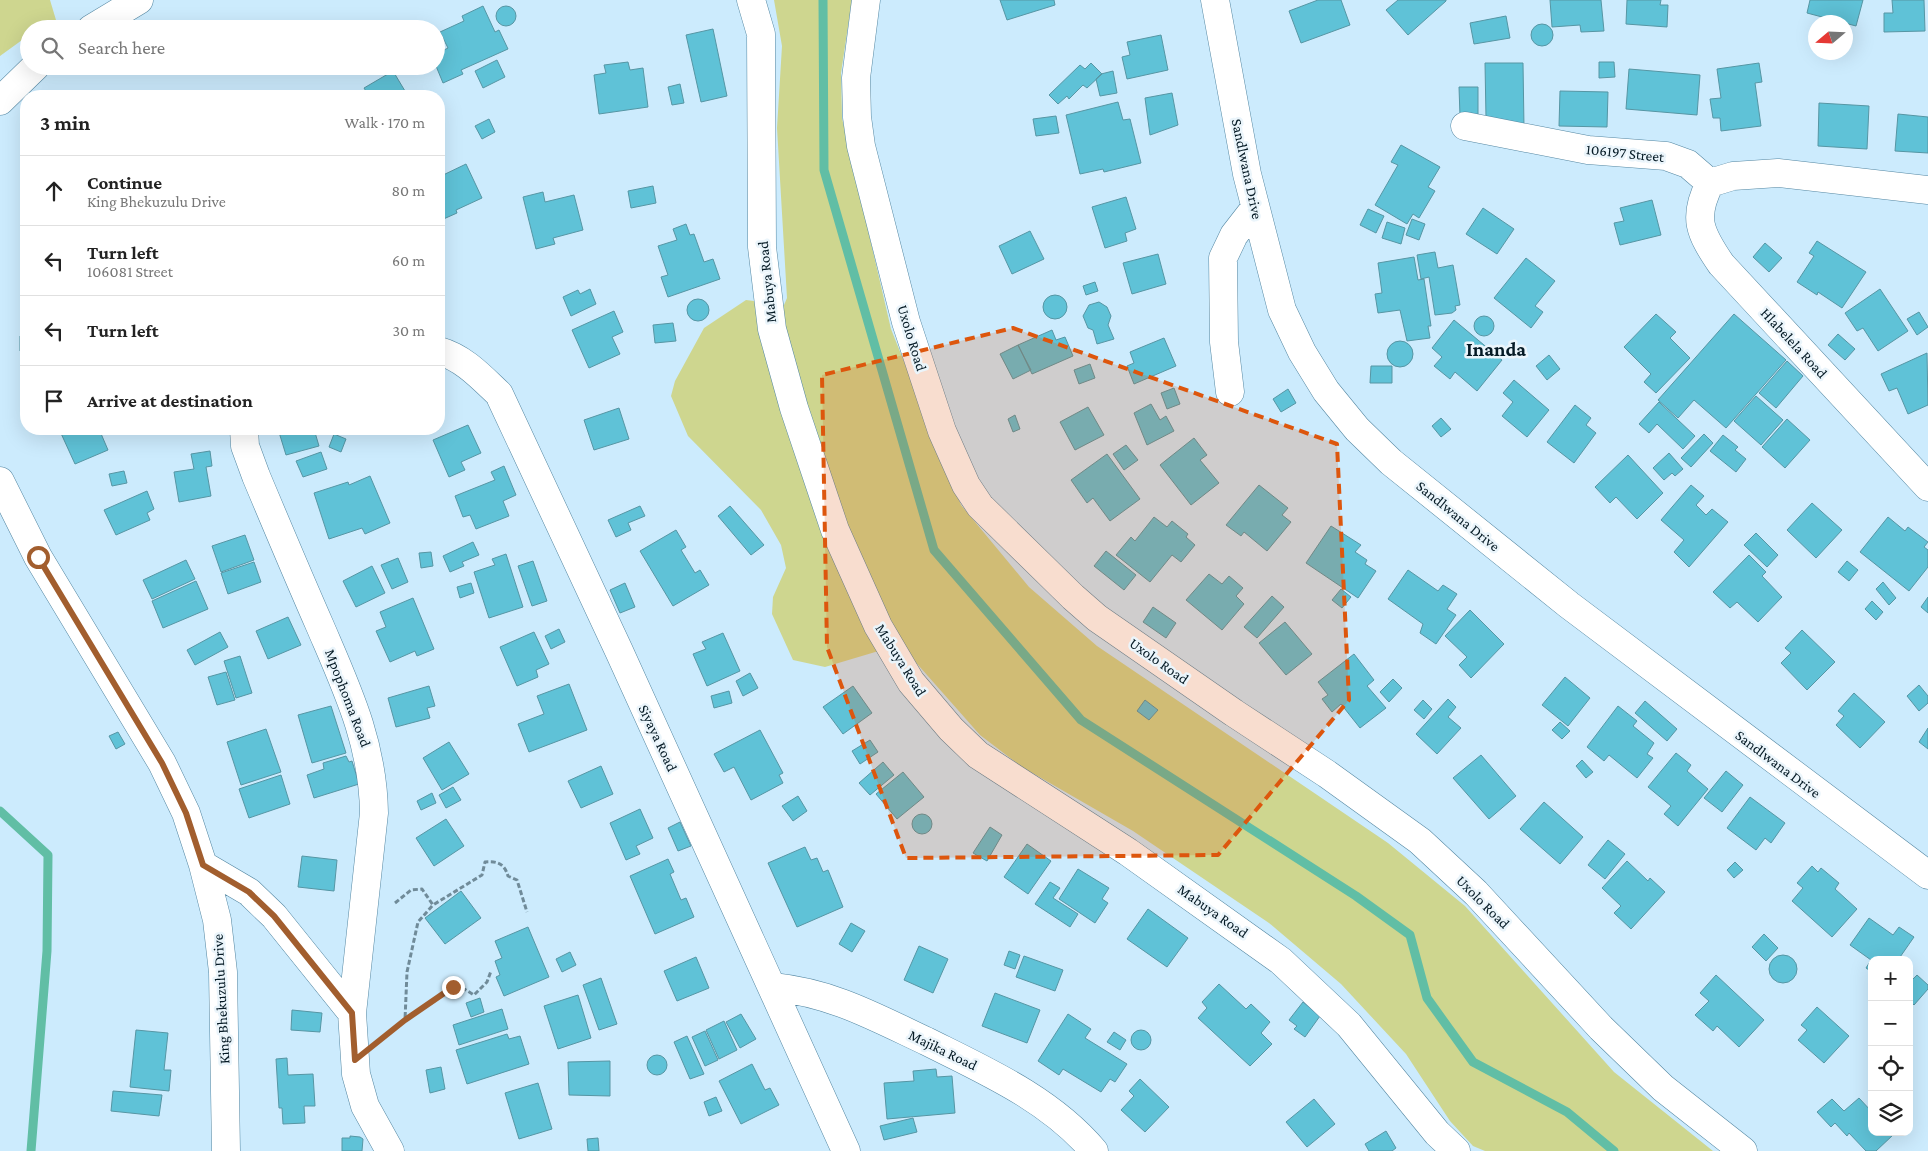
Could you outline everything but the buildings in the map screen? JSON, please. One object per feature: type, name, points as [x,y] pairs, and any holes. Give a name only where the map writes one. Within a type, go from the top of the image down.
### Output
[{"type":"street","points":[[106,20],[139,0]]},
{"type":"street","name":"Mabuya Road","points":[[751,0],[761,34],[762,247],[772,329],[794,408],[835,530],[878,626],[911,682],[951,729],[978,755],[1128,852],[1281,961],[1349,1025],[1437,1133],[1456,1151]]},
{"type":"street","name":"Uxolo Road","points":[[866,0],[856,78],[857,118],[861,146],[906,322],[942,431],[966,485],[980,506],[1066,590],[1098,618],[1327,774],[1420,840],[1476,893],[1601,1028],[1664,1088],[1743,1151]]},
{"type":"street","name":"Sandlwana Drive","points":[[1215,0],[1255,208],[1282,310],[1302,352],[1326,391],[1356,429],[1391,462],[1569,605],[1928,876]]},
{"type":"street","points":[[0,101],[27,75]]},
{"type":"street","name":"106197 Street","points":[[1465,126],[1588,150],[1666,156],[1688,164],[1710,183]]},
{"type":"street","points":[[1710,183],[1742,174],[1778,173],[1928,190]]},
{"type":"street","name":"Hlabelela Road","points":[[1710,183],[1700,202],[1701,223],[1704,235],[1721,264],[1928,487]]},
{"type":"street","points":[[1230,392],[1224,342],[1223,258],[1234,235],[1255,208]]},
{"type":"street","name":"Siyaya Road","points":[[445,353],[452,355],[473,369],[499,394],[846,1151]]},
{"type":"street","name":"Mpophoma Road","points":[[244,435],[245,446],[256,476],[356,709],[368,751],[374,781],[374,813],[352,1013],[356,1074],[365,1106],[390,1151]]},
{"type":"street","name":"King Bhekuzulu Drive","points":[[0,481],[38,557],[162,763],[186,813],[203,865],[217,920],[223,972],[226,1151]]},
{"type":"street","points":[[203,865],[249,892],[274,916],[352,1013]]},
{"type":"street","name":"Majika Road","points":[[772,987],[801,990],[850,1004],[968,1062],[1023,1091],[1055,1113],[1082,1137],[1094,1151]]},
{"type":"path","points":[[405,1020],[407,972],[418,922],[433,905],[482,876],[485,862],[492,861],[499,862],[506,869],[508,876],[517,880],[527,912]]},
{"type":"path","points":[[365,900],[391,904],[402,899],[411,890],[422,889],[433,905]]},
{"type":"path","points":[[355,1060],[405,1020],[453,987],[461,987],[474,995],[487,982],[491,971]]},
{"type":"highlighted area","points":[[1013,328],[1337,444],[1349,700],[1218,855],[906,858],[827,647],[822,375]]},
{"type":"green space","points":[[0,0],[50,0],[56,20],[20,20],[20,42],[0,56]]},
{"type":"green space","points":[[774,0],[852,0],[841,73],[842,118],[891,329],[961,505],[1029,587],[1097,646],[1388,843],[1465,906],[1614,1072],[1713,1151],[1485,1151],[1473,1146],[1450,1121],[1406,1054],[1341,984],[1269,923],[1133,831],[1022,767],[980,735],[904,649],[882,650],[825,667],[793,660],[772,614],[773,597],[786,568],[781,545],[761,510],[688,436],[671,396],[675,381],[704,328],[746,300],[784,305],[787,298],[777,128],[782,46]]},
{"type":"waterway","points":[[823,0],[824,170],[934,550],[1081,720],[1356,896],[1410,935],[1427,998],[1473,1062],[1567,1112],[1614,1151]]},
{"type":"waterway","points":[[0,811],[48,855],[47,951],[31,1151]]},
{"type":"district","name":"Inanda","points":[[1496,349]]},
{"type":"route","points":[[38,557],[162,763],[186,813],[203,865],[232,880],[249,892],[274,916],[352,1013],[355,1060],[405,1020],[453,987]]}]
